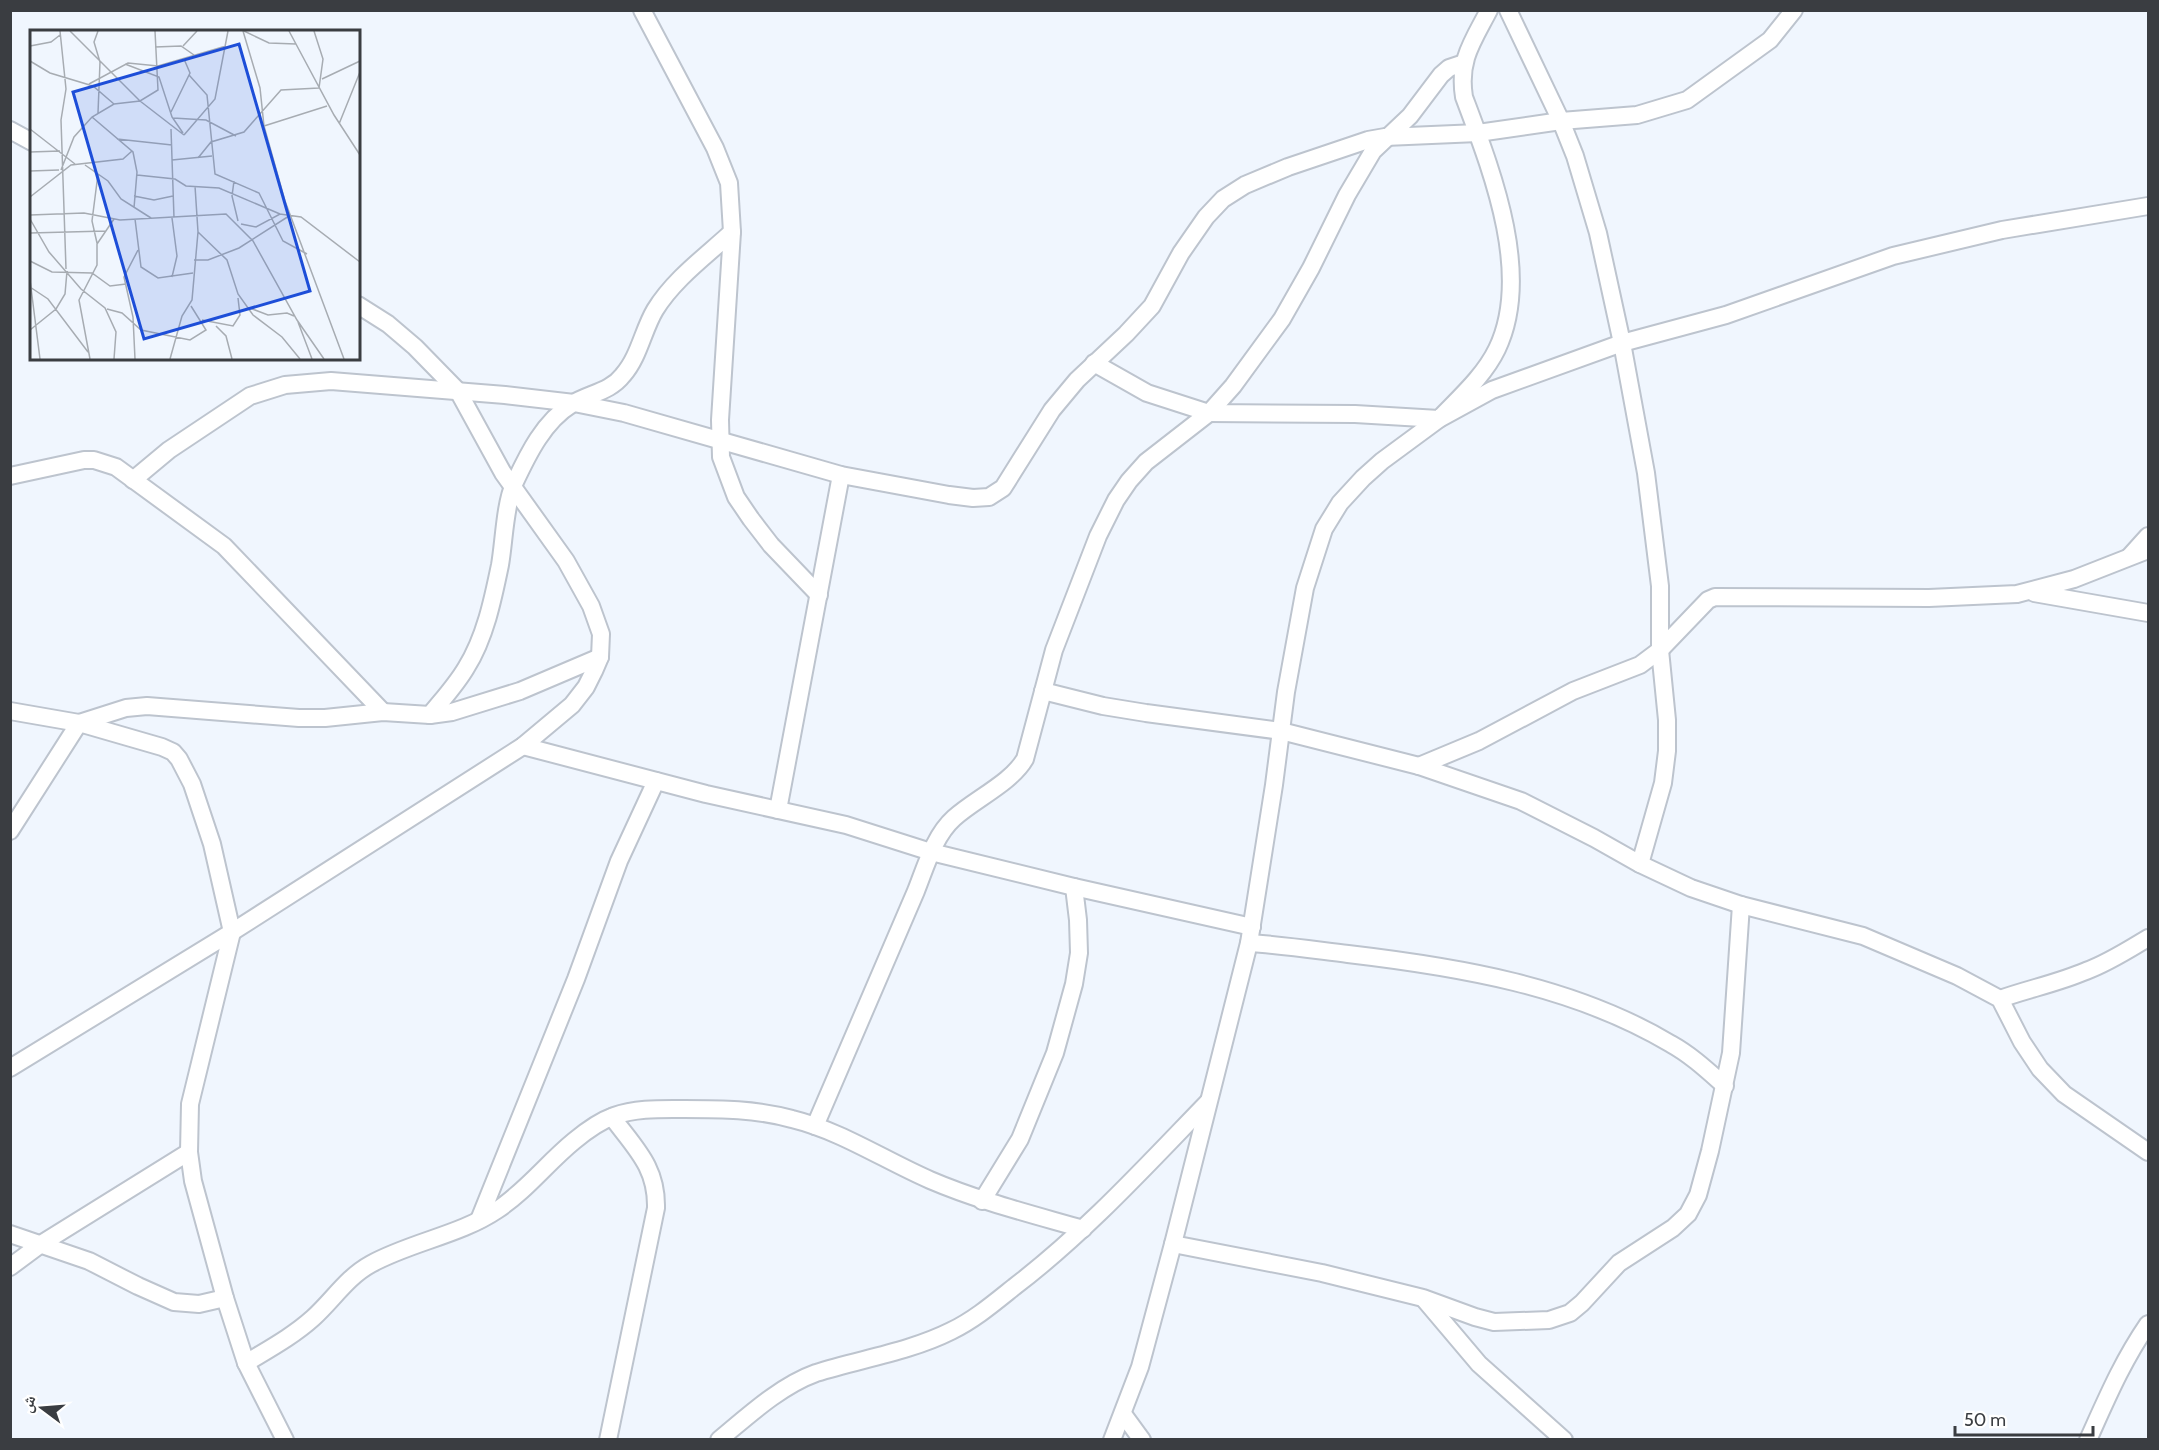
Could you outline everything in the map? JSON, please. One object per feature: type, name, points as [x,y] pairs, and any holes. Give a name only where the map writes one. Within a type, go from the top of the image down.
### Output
[{"type":"street","points":[[642,10],[722,164],[729,183],[732,232],[719,440],[721,457],[736,497],[771,545],[819,595]]},
{"type":"street","points":[[1094,363],[1147,393],[1209,413],[1355,414],[1439,419],[1474,383],[1497,350],[1508,320],[1511,291],[1507,243],[1495,181],[1464,97],[1462,75],[1468,48],[1489,10]]},
{"type":"street","points":[[1508,10],[1561,121],[1575,156],[1598,233],[1622,343],[1649,496],[1660,586],[1660,650],[1667,720],[1667,751],[1663,783],[1640,864]]},
{"type":"street","points":[[133,480],[169,450],[250,396],[285,385],[331,381],[574,403],[624,413],[841,475],[949,495],[989,497],[1003,488],[1052,410],[1094,363],[1152,306],[1181,253],[1206,217],[1223,199],[1245,185],[1288,167],[1356,144],[1385,137],[1478,133],[1561,121],[1637,115],[1687,100],[1770,40],[1794,10]]},
{"type":"street","points":[[815,1126],[884,968],[931,852],[952,820],[1021,765],[1028,752],[1042,691],[1062,628],[1098,536],[1116,500],[1146,462],[1209,413],[1233,386],[1282,319],[1311,268],[1361,169],[1373,151],[1385,137],[1410,116],[1441,75],[1449,68],[1464,63]]},
{"type":"street","points":[[10,130],[30,141]]},
{"type":"street","points":[[1112,1440],[1140,1367],[1250,935],[1286,692],[1305,588],[1324,529],[1340,503],[1382,461],[1439,419],[1492,390],[1622,343],[1726,315],[1893,256],[2002,230],[2148,206]]},
{"type":"street","points":[[430,715],[465,670],[483,630],[500,564],[513,487],[535,444],[552,420],[574,403],[608,389],[623,376],[646,327],[665,296],[732,232]]},
{"type":"street","points":[[10,1068],[232,932],[523,746],[572,705],[586,687],[600,657],[601,634],[581,585],[493,456],[458,392],[415,347],[388,324],[360,306]]},
{"type":"street","points":[[10,476],[84,460],[94,460],[116,467],[224,546],[383,712]]},
{"type":"street","points":[[778,810],[841,475]]},
{"type":"street","points":[[2127,559],[2148,536]]},
{"type":"street","points":[[1419,766],[1479,741],[1573,691],[1640,665],[1660,650],[1708,600],[1714,597],[1929,598],[2026,592],[2074,579],[2148,550]]},
{"type":"street","points":[[2026,592],[2148,613]]},
{"type":"street","points":[[10,831],[78,723],[126,708],[147,706],[299,718],[326,718],[383,712],[430,715],[452,712],[520,691],[600,657]]},
{"type":"street","points":[[1042,691],[1103,706],[1281,731],[1419,766],[1521,801],[1640,864],[1691,888],[1741,905],[1863,936],[1958,976],[2000,999],[2022,1042],[2040,1069],[2064,1094],[2148,1152]]},
{"type":"street","points":[[10,711],[78,723],[153,743],[173,752],[192,784],[212,844],[232,932],[190,1104],[189,1152],[193,1182],[225,1298],[246,1363],[285,1440]]},
{"type":"street","points":[[523,746],[656,781],[846,825],[931,852],[1074,887],[1250,935],[1415,962],[1509,981],[1562,995],[1603,1009],[1673,1045],[1699,1063],[1725,1086]]},
{"type":"street","points":[[480,1220],[576,979],[619,861],[656,781]]},
{"type":"street","points":[[982,1201],[1020,1139],[1055,1053],[1074,984],[1078,953],[1078,920],[1074,887]]},
{"type":"street","points":[[1173,1244],[1322,1274],[1423,1298],[1494,1322],[1549,1320],[1570,1313],[1619,1263],[1673,1228],[1688,1214],[1698,1195],[1731,1053],[1741,905]]},
{"type":"street","points":[[2000,999],[2085,972],[2148,938]]},
{"type":"street","points":[[2127,951],[2148,946]]},
{"type":"street","points":[[719,1440],[771,1399],[803,1379],[917,1344],[950,1332],[966,1322],[1028,1276],[1083,1229],[1209,1101]]},
{"type":"street","points":[[246,1363],[294,1333],[313,1318],[351,1277],[367,1266],[400,1250],[480,1220],[515,1197],[574,1141],[596,1125],[626,1113],[657,1109],[723,1108],[762,1112],[794,1119],[852,1142],[929,1180],[982,1201],[1083,1229]]},
{"type":"street","points":[[608,1440],[615,1395],[656,1208],[656,1194],[650,1169],[612,1117]]},
{"type":"street","points":[[10,1267],[41,1244],[189,1152]]},
{"type":"street","points":[[10,1234],[89,1261],[174,1302],[199,1304],[225,1298]]},
{"type":"street","points":[[1423,1298],[1479,1364],[1564,1440]]},
{"type":"street","points":[[2088,1440],[2113,1383],[2148,1324]]},
{"type":"street","points":[[1123,1414],[1142,1440]]}]
